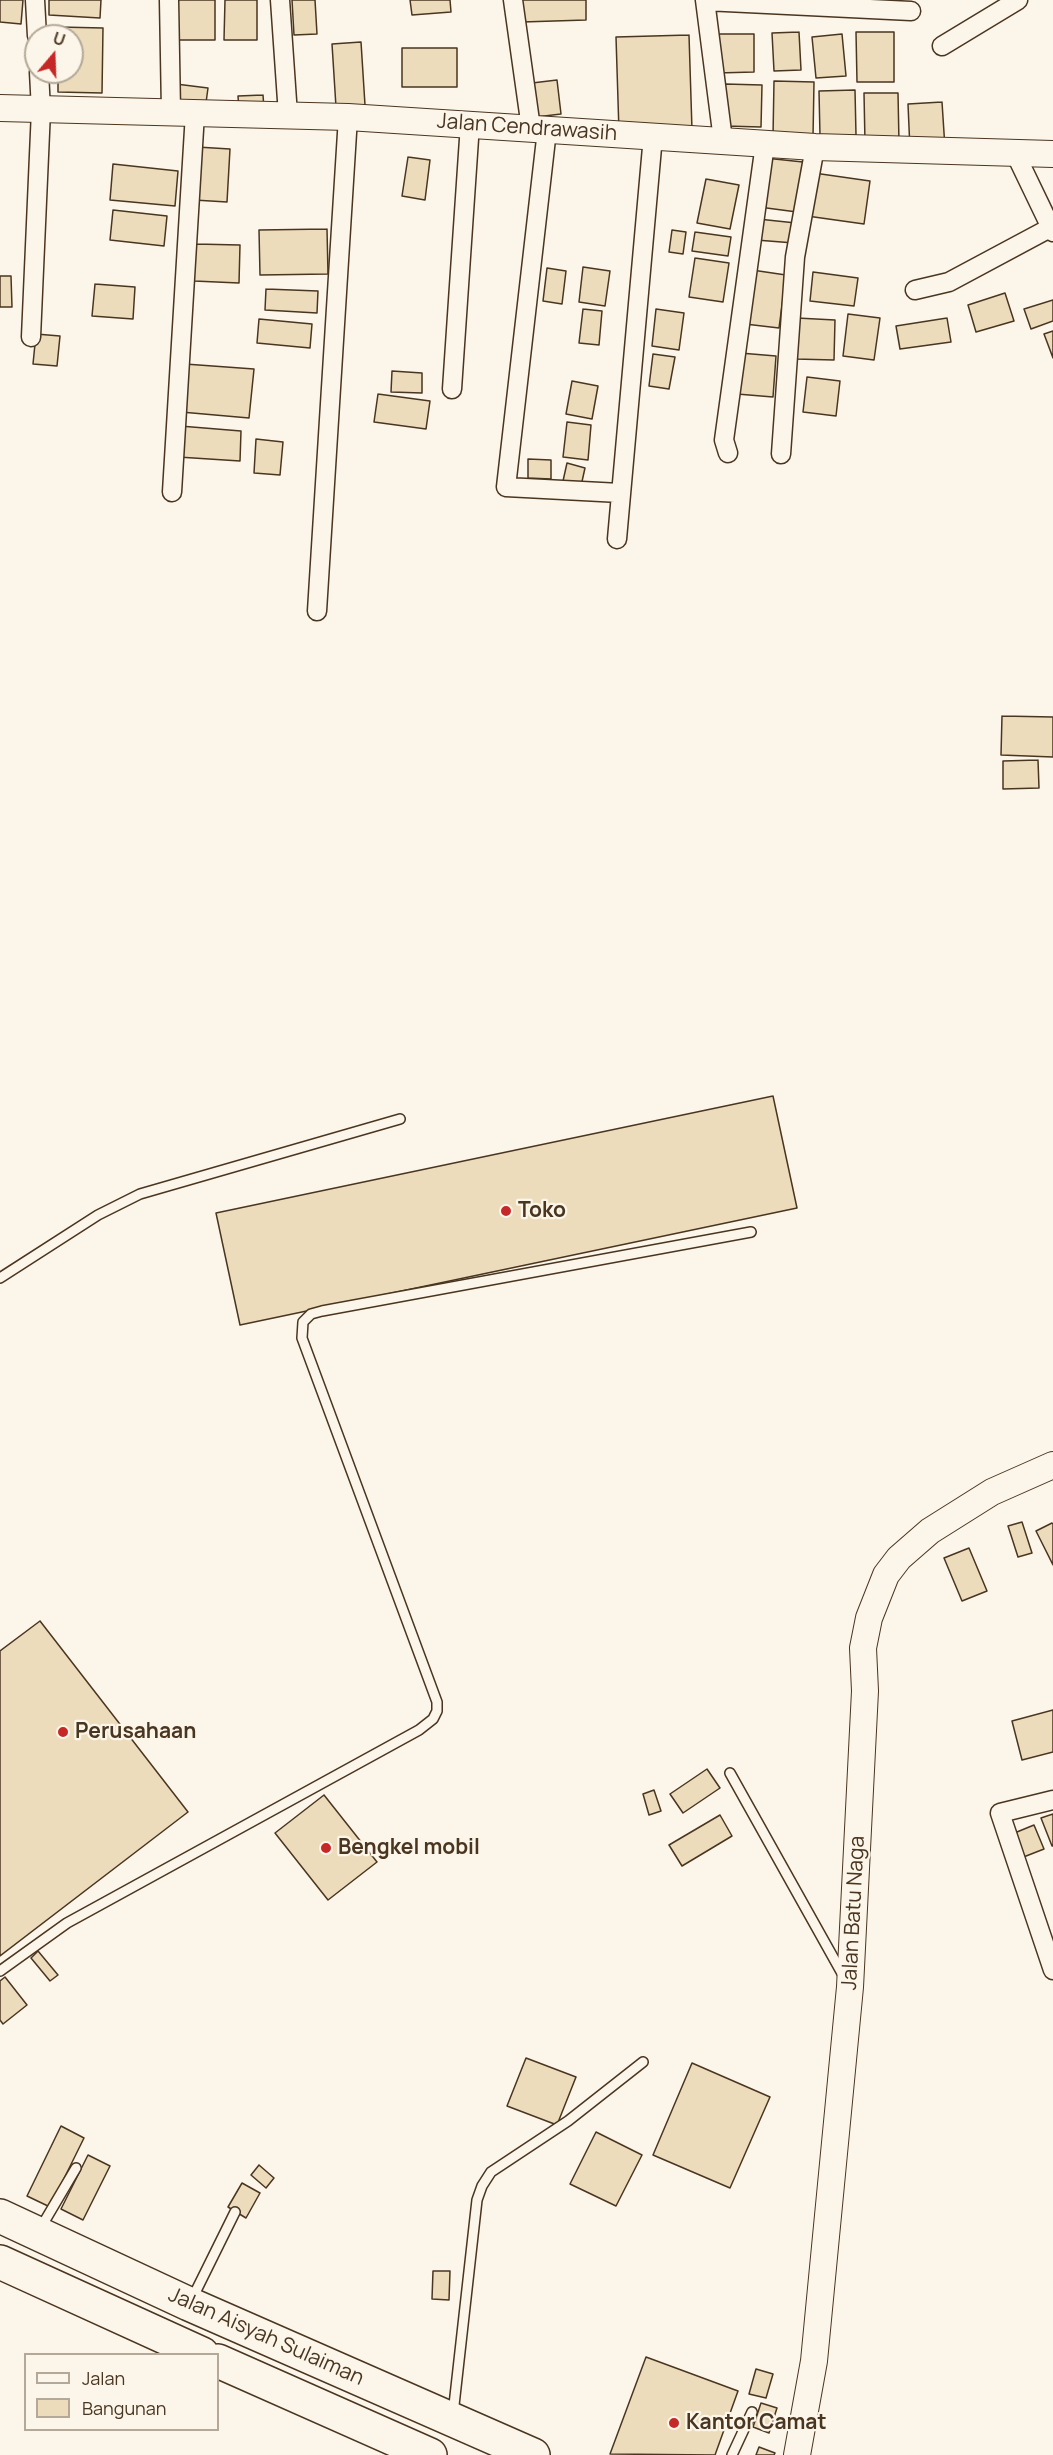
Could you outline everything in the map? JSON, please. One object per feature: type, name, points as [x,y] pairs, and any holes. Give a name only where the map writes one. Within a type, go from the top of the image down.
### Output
[{"type":"highway","name":"Jalan Aisyah Sulaiman","points":[[0,2216],[189,2304],[533,2455]]},
{"type":"highway","name":"Jalan Aisyah Sulaiman","points":[[0,2262],[198,2353]]},
{"type":"highway","name":"Jalan Aisyah Sulaiman","points":[[219,2361],[430,2455]]},
{"type":"street","points":[[35,0],[36,24]]},
{"type":"street","points":[[169,0],[183,112],[172,492]]},
{"type":"street","points":[[280,0],[288,116]]},
{"type":"street","points":[[513,0],[539,129],[506,487],[620,493]]},
{"type":"street","points":[[942,46],[1018,0]]},
{"type":"street","points":[[723,140],[705,1],[911,11]]},
{"type":"street","points":[[31,337],[41,110],[40,84]]},
{"type":"street","name":"Jalan Cendrawasih","points":[[0,108],[348,117],[815,147],[1053,154]]},
{"type":"street","points":[[317,611],[348,117]]},
{"type":"street","points":[[452,389],[470,124]]},
{"type":"street","points":[[617,539],[653,136]]},
{"type":"street","points":[[729,453],[724,440],[765,144]]},
{"type":"street","points":[[781,454],[795,257],[815,147]]},
{"type":"street","points":[[915,290],[949,282],[1052,230],[1015,153]]},
{"type":"street","name":"Jalan Batu Naga","points":[[798,2455],[814,2361],[850,1987],[866,1691],[863,1648],[876,1595],[898,1558],[930,1531],[992,1492],[1053,1465]]},
{"type":"street","points":[[1053,1800],[1000,1813],[1053,1970]]},
{"type":"lane","points":[[0,1278],[98,1215],[140,1194],[400,1119]]},
{"type":"lane","points":[[0,1971],[67,1923],[418,1730],[432,1719],[437,1711],[437,1702],[302,1338],[303,1322],[311,1314],[752,1232]]},
{"type":"lane","points":[[730,1773],[850,1987]]},
{"type":"lane","points":[[452,2420],[477,2200],[482,2186],[491,2172],[568,2121],[643,2062]]},
{"type":"lane","points":[[37,2233],[76,2168]]},
{"type":"lane","points":[[189,2304],[235,2212]]},
{"type":"lane","points":[[732,2455],[752,2412]]},
{"type":"building","points":[[0,0],[23,0],[21,24],[0,22]]},
{"type":"building","points":[[49,0],[101,0],[100,18],[49,15]]},
{"type":"building","points":[[175,0],[215,0],[215,40],[175,40]]},
{"type":"building","points":[[225,0],[257,0],[257,40],[224,40]]},
{"type":"building","points":[[292,0],[315,0],[317,34],[294,35]]},
{"type":"building","points":[[410,0],[450,0],[451,12],[412,15]]},
{"type":"building","points":[[521,0],[586,0],[586,20],[522,22]]},
{"type":"building","points":[[84,28],[103,28],[102,93],[58,92],[58,84],[84,84]]},
{"type":"building","points":[[799,32],[801,70],[774,71],[772,33]]},
{"type":"building","points":[[856,32],[894,32],[894,82],[857,82]]},
{"type":"building","points":[[716,34],[754,34],[754,72],[717,73]]},
{"type":"building","points":[[842,34],[846,76],[816,78],[812,37]]},
{"type":"building","points":[[689,35],[692,130],[619,132],[616,37]]},
{"type":"building","points":[[361,42],[365,105],[336,107],[332,44]]},
{"type":"building","points":[[402,48],[457,48],[457,87],[402,87]]},
{"type":"building","points":[[557,80],[561,114],[536,117],[532,83]]},
{"type":"building","points":[[774,81],[814,82],[813,137],[773,136]]},
{"type":"building","points":[[176,84],[208,88],[205,110],[173,105]]},
{"type":"building","points":[[725,84],[762,85],[761,127],[725,126]]},
{"type":"building","points":[[855,90],[856,135],[820,136],[819,91]]},
{"type":"building","points":[[864,93],[898,93],[899,143],[865,143]]},
{"type":"building","points":[[263,95],[264,109],[239,111],[238,96]]},
{"type":"building","points":[[942,102],[945,148],[910,150],[908,104]]},
{"type":"building","points":[[197,147],[230,149],[227,202],[194,200]]},
{"type":"building","points":[[408,157],[430,160],[425,200],[402,196]]},
{"type":"building","points":[[765,158],[803,162],[797,212],[759,207]]},
{"type":"building","points":[[113,164],[178,171],[175,206],[110,200]]},
{"type":"building","points":[[814,173],[870,181],[864,224],[807,216]]},
{"type":"building","points":[[706,179],[739,185],[730,229],[697,223]]},
{"type":"building","points":[[113,210],[167,216],[164,246],[110,240]]},
{"type":"building","points":[[758,219],[796,223],[794,243],[756,240]]},
{"type":"building","points":[[327,229],[328,274],[260,275],[259,230]]},
{"type":"building","points":[[672,230],[686,232],[683,254],[669,252]]},
{"type":"building","points":[[695,232],[731,237],[728,256],[692,251]]},
{"type":"building","points":[[195,244],[240,245],[239,283],[194,281]]},
{"type":"building","points":[[695,258],[729,263],[723,302],[689,297]]},
{"type":"building","points":[[583,267],[610,271],[605,306],[579,302]]},
{"type":"building","points":[[547,268],[566,271],[562,304],[543,301]]},
{"type":"building","points":[[752,270],[786,275],[779,328],[745,324]]},
{"type":"building","points":[[813,272],[858,278],[854,306],[810,301]]},
{"type":"building","points":[[0,276],[11,276],[12,307],[0,307]]},
{"type":"building","points":[[95,284],[135,287],[133,319],[92,316]]},
{"type":"building","points":[[266,289],[318,291],[317,313],[265,310]]},
{"type":"building","points":[[1005,293],[1014,321],[976,332],[968,305]]},
{"type":"building","points":[[1053,300],[1053,321],[1031,329],[1024,309]]},
{"type":"building","points":[[583,309],[602,311],[599,345],[579,343]]},
{"type":"building","points":[[656,309],[684,313],[679,350],[652,346]]},
{"type":"building","points":[[848,314],[880,318],[874,360],[843,356]]},
{"type":"building","points":[[797,318],[835,320],[834,360],[795,359]]},
{"type":"building","points":[[947,318],[951,342],[900,349],[896,326]]},
{"type":"building","points":[[259,319],[312,324],[310,348],[257,343]]},
{"type":"building","points":[[1053,331],[1053,358],[1044,334]]},
{"type":"building","points":[[36,334],[60,336],[57,366],[33,364]]},
{"type":"building","points":[[740,353],[776,356],[773,397],[737,394]]},
{"type":"building","points":[[653,354],[675,357],[669,389],[649,386]]},
{"type":"building","points":[[185,364],[254,369],[249,418],[181,412]]},
{"type":"building","points":[[392,371],[422,373],[422,393],[391,392]]},
{"type":"building","points":[[807,377],[840,381],[836,416],[803,412]]},
{"type":"building","points":[[572,381],[598,386],[592,419],[566,414]]},
{"type":"building","points":[[378,394],[430,401],[426,429],[374,422]]},
{"type":"building","points":[[567,422],[591,425],[588,460],[563,457]]},
{"type":"building","points":[[180,426],[241,431],[240,461],[178,457]]},
{"type":"building","points":[[256,439],[283,442],[280,475],[254,473]]},
{"type":"building","points":[[528,459],[551,460],[551,479],[528,478]]},
{"type":"building","points":[[567,463],[585,468],[581,486],[563,481]]},
{"type":"building","points":[[1002,716],[1053,717],[1053,757],[1001,755]]},
{"type":"building","points":[[1038,760],[1039,788],[1003,789],[1003,761]]},
{"type":"building","name":"Toko","points":[[773,1096],[797,1208],[240,1325],[216,1213]]},
{"type":"building","points":[[1022,1522],[1032,1553],[1018,1557],[1008,1526]]},
{"type":"building","points":[[1053,1524],[1053,1565],[1036,1531]]},
{"type":"building","points":[[969,1548],[987,1591],[962,1601],[944,1558]]},
{"type":"building","name":"Perusahaan","points":[[40,1621],[188,1812],[0,1956],[0,1651]]},
{"type":"building","points":[[1053,1710],[1053,1752],[1022,1760],[1012,1721]]},
{"type":"building","points":[[707,1769],[720,1788],[683,1813],[670,1794]]},
{"type":"building","points":[[654,1790],[661,1811],[649,1815],[643,1794]]},
{"type":"building","name":"Bengkel mobil","points":[[324,1795],[377,1862],[328,1900],[275,1833]]},
{"type":"building","points":[[1053,1814],[1053,1846],[1052,1846],[1041,1818]]},
{"type":"building","points":[[720,1815],[732,1836],[682,1866],[669,1845]]},
{"type":"building","points":[[1034,1825],[1044,1849],[1021,1858],[1012,1834]]},
{"type":"building","points":[[38,1951],[58,1975],[50,1981],[31,1958]]},
{"type":"building","points":[[5,1977],[27,2005],[3,2024],[0,2020],[0,1981]]},
{"type":"building","points":[[526,2058],[576,2077],[557,2125],[507,2106]]},
{"type":"building","points":[[692,2063],[770,2097],[730,2188],[653,2155]]},
{"type":"building","points":[[61,2126],[84,2138],[50,2207],[27,2196]]},
{"type":"building","points":[[596,2132],[642,2155],[616,2206],[570,2184]]},
{"type":"building","points":[[88,2155],[110,2166],[83,2220],[61,2209]]},
{"type":"building","points":[[259,2165],[274,2178],[266,2188],[251,2175]]},
{"type":"building","points":[[242,2183],[260,2193],[246,2218],[228,2207]]},
{"type":"building","points":[[433,2271],[450,2271],[449,2300],[432,2299]]},
{"type":"building","name":"Kantor Camat","points":[[646,2357],[738,2391],[715,2455],[610,2454]]},
{"type":"building","points":[[756,2369],[773,2374],[766,2398],[749,2394]]},
{"type":"building","points":[[761,2403],[777,2408],[769,2433],[753,2427]]},
{"type":"building","points":[[759,2447],[775,2453],[774,2455],[756,2455]]},
{"type":"place","name":"Toko","points":[[506,1211]]},
{"type":"place","name":"Perusahaan","points":[[63,1732]]},
{"type":"place","name":"Bengkel mobil","points":[[326,1848]]},
{"type":"place","name":"Kantor Camat","points":[[674,2423]]}]
